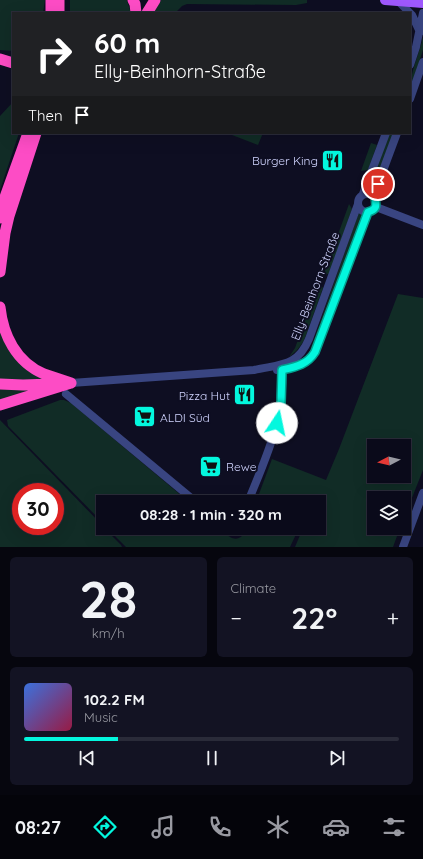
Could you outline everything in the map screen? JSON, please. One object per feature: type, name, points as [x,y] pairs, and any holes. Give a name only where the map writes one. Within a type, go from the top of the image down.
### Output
[{"type":"highway","points":[[51,0],[57,12]]},
{"type":"highway","points":[[57,12],[59,0]]},
{"type":"highway","points":[[133,0],[136,12]]},
{"type":"highway","points":[[0,218],[5,197],[28,134]]},
{"type":"highway","points":[[0,272],[5,233],[9,216],[36,134]]},
{"type":"highway","points":[[0,307],[5,333],[12,347],[20,357],[35,369],[71,383]]},
{"type":"highway","points":[[0,384],[23,385],[71,383]]},
{"type":"highway","points":[[0,405],[71,383]]},
{"type":"main road","points":[[385,0],[423,3]]},
{"type":"street","points":[[398,1],[409,12]]},
{"type":"street","points":[[411,62],[420,32],[423,13]]},
{"type":"street","points":[[411,14],[420,32]]},
{"type":"street","points":[[411,96],[423,62]]},
{"type":"street","name":"Elly-Beinhorn-Straße","points":[[281,367],[296,359],[306,346],[330,283],[359,199],[364,194],[386,134]]},
{"type":"street","points":[[376,207],[375,197],[378,184],[397,134]]},
{"type":"street","points":[[364,194],[368,193],[375,197]]},
{"type":"street","points":[[358,204],[360,209],[368,212],[376,207]]},
{"type":"street","points":[[376,207],[423,225]]},
{"type":"street","name":"Elly-Beinhorn-Straße","points":[[71,383],[254,370],[301,365],[311,359],[315,352],[368,212]]},
{"type":"street","points":[[251,495],[277,423],[282,396],[281,367]]},
{"type":"street","points":[[66,394],[188,495]]},
{"type":"street","points":[[403,547],[423,493]]},
{"type":"green space","points":[[0,0],[45,0],[43,12],[12,12],[12,51],[0,50]]},
{"type":"green space","points":[[70,0],[127,0],[130,10],[130,12],[70,12]]},
{"type":"green space","points":[[161,0],[307,0],[307,3],[296,5],[187,4],[182,6],[176,12],[152,12]]},
{"type":"green space","points":[[423,37],[423,50],[411,87],[413,70]]},
{"type":"green space","points":[[12,103],[12,134],[19,134],[0,190],[0,116]]},
{"type":"green space","points":[[232,134],[263,134],[258,145]]},
{"type":"green space","points":[[391,134],[393,138],[377,182],[371,180],[389,135]]},
{"type":"green space","points":[[371,143],[377,145],[368,170],[361,171]]},
{"type":"green space","points":[[349,204],[352,209],[330,273],[323,276]]},
{"type":"green space","points":[[359,212],[364,214],[313,351],[308,356]]},
{"type":"green space","points":[[319,283],[323,288],[305,338],[298,349],[289,357],[295,348]]},
{"type":"green space","points":[[398,294],[423,298],[423,470],[411,500],[411,491],[367,491],[367,535],[397,535],[393,547],[295,547],[300,535],[326,535],[326,495],[259,495],[272,459],[326,480]]},
{"type":"green space","points":[[0,329],[46,378],[39,381],[0,379]]},
{"type":"green space","points":[[0,388],[37,389],[0,402]]},
{"type":"green space","points":[[60,400],[71,403],[181,495],[96,495],[96,516],[8,426],[7,420]]},
{"type":"green space","points":[[0,420],[61,483],[12,483],[12,535],[64,535],[64,486],[96,519],[96,535],[111,535],[122,547],[0,547]]},
{"type":"green space","points":[[114,535],[228,535],[236,539],[243,535],[296,535],[290,547],[126,547]]},
{"type":"place","name":"Burger King","points":[[333,160]]},
{"type":"place","name":"Pizza Hut","points":[[245,395]]},
{"type":"place","name":"ALDI Süd","points":[[144,417]]},
{"type":"place","name":"Rewe","points":[[211,466]]},
{"type":"route","points":[[277,423],[281,403],[282,370],[301,365],[311,359],[315,352],[368,212],[376,207],[375,197],[378,184]]}]
